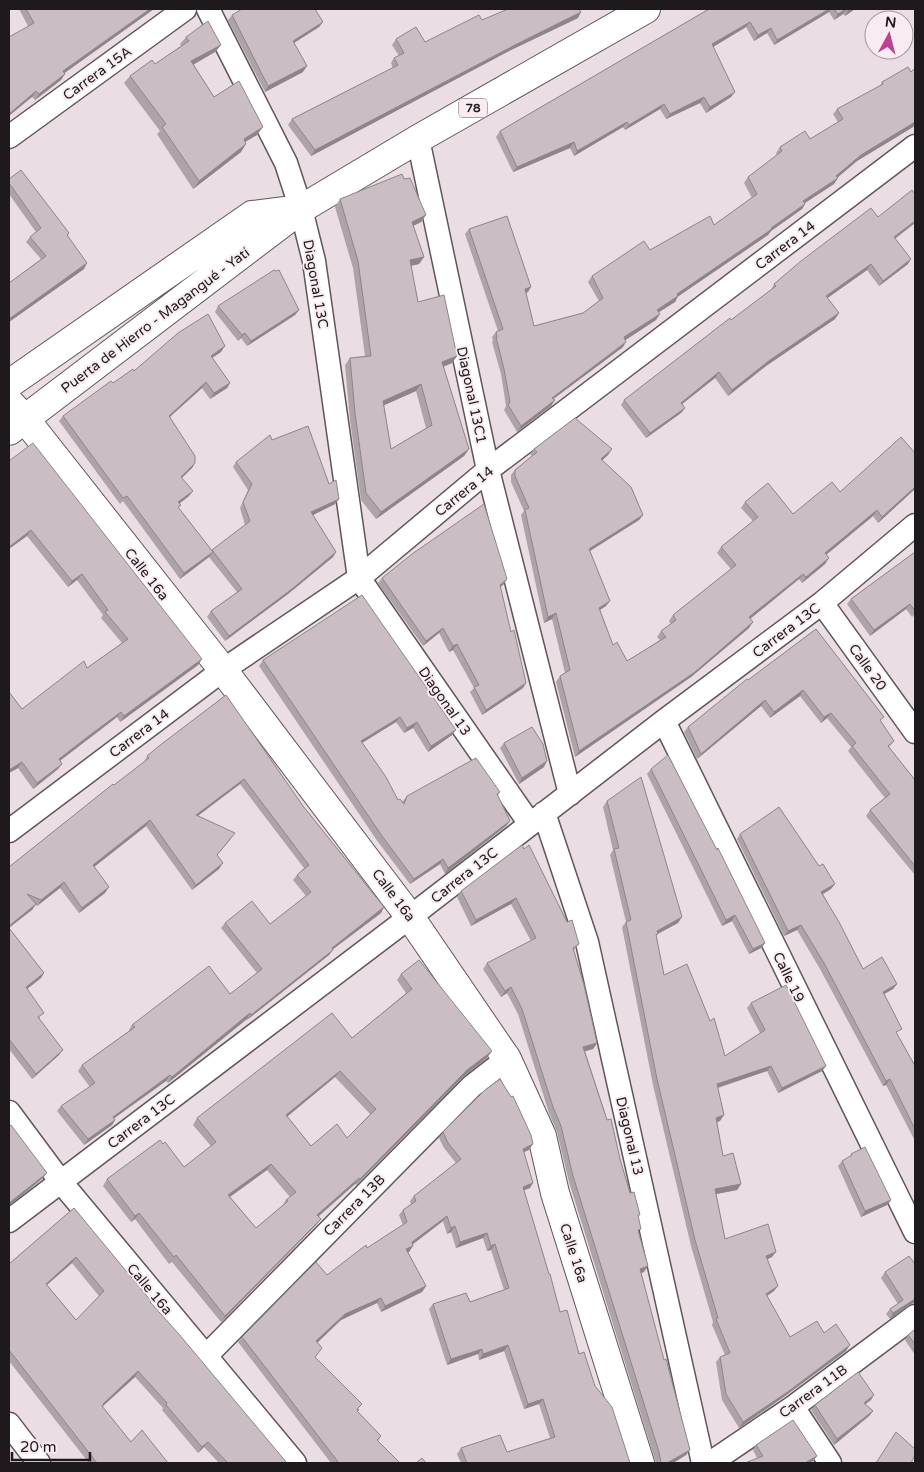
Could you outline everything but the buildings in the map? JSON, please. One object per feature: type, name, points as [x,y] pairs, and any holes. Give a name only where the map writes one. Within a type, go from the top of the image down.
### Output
[{"type":"main road","name":"Puerta de Hierro - Magangué - Yatí","points":[[14,418],[301,209],[418,139],[646,9]]},
{"type":"main road","name":"Puerta de Hierro - Magangué - Yatí","points":[[9,384],[252,215],[301,209]]},
{"type":"main road","name":"Calle 16a","points":[[14,418],[223,670],[410,917],[507,1059],[542,1136],[555,1193],[640,1463]]},
{"type":"street","name":"Carrera 15A","points":[[9,137],[185,9]]},
{"type":"street","name":"Diagonal 13C","points":[[208,9],[286,163],[301,209],[314,261],[359,578]]},
{"type":"street","name":"Diagonal 13C1","points":[[418,139],[488,470],[570,794]]},
{"type":"street","name":"Carrera 14","points":[[9,831],[223,670],[359,578],[488,470],[915,146]]},
{"type":"street","name":"Carrera 13C","points":[[9,1221],[822,602],[915,525]]},
{"type":"street","name":"Diagonal 13","points":[[359,578],[537,819],[587,942],[703,1463]]},
{"type":"street","name":"Calle 20","points":[[822,602],[915,732]]},
{"type":"street","name":"Calle 19","points":[[664,721],[915,1232]]},
{"type":"street","name":"Carrera 13B","points":[[206,1356],[472,1086],[507,1059]]},
{"type":"street","name":"Calle 16a","points":[[9,1112],[61,1182],[295,1463]]},
{"type":"street","name":"Carrera 11B","points":[[710,1463],[793,1407],[915,1316]]},
{"type":"street","points":[[793,1407],[830,1463]]},
{"type":"street","points":[[9,1424],[39,1463]]}]
